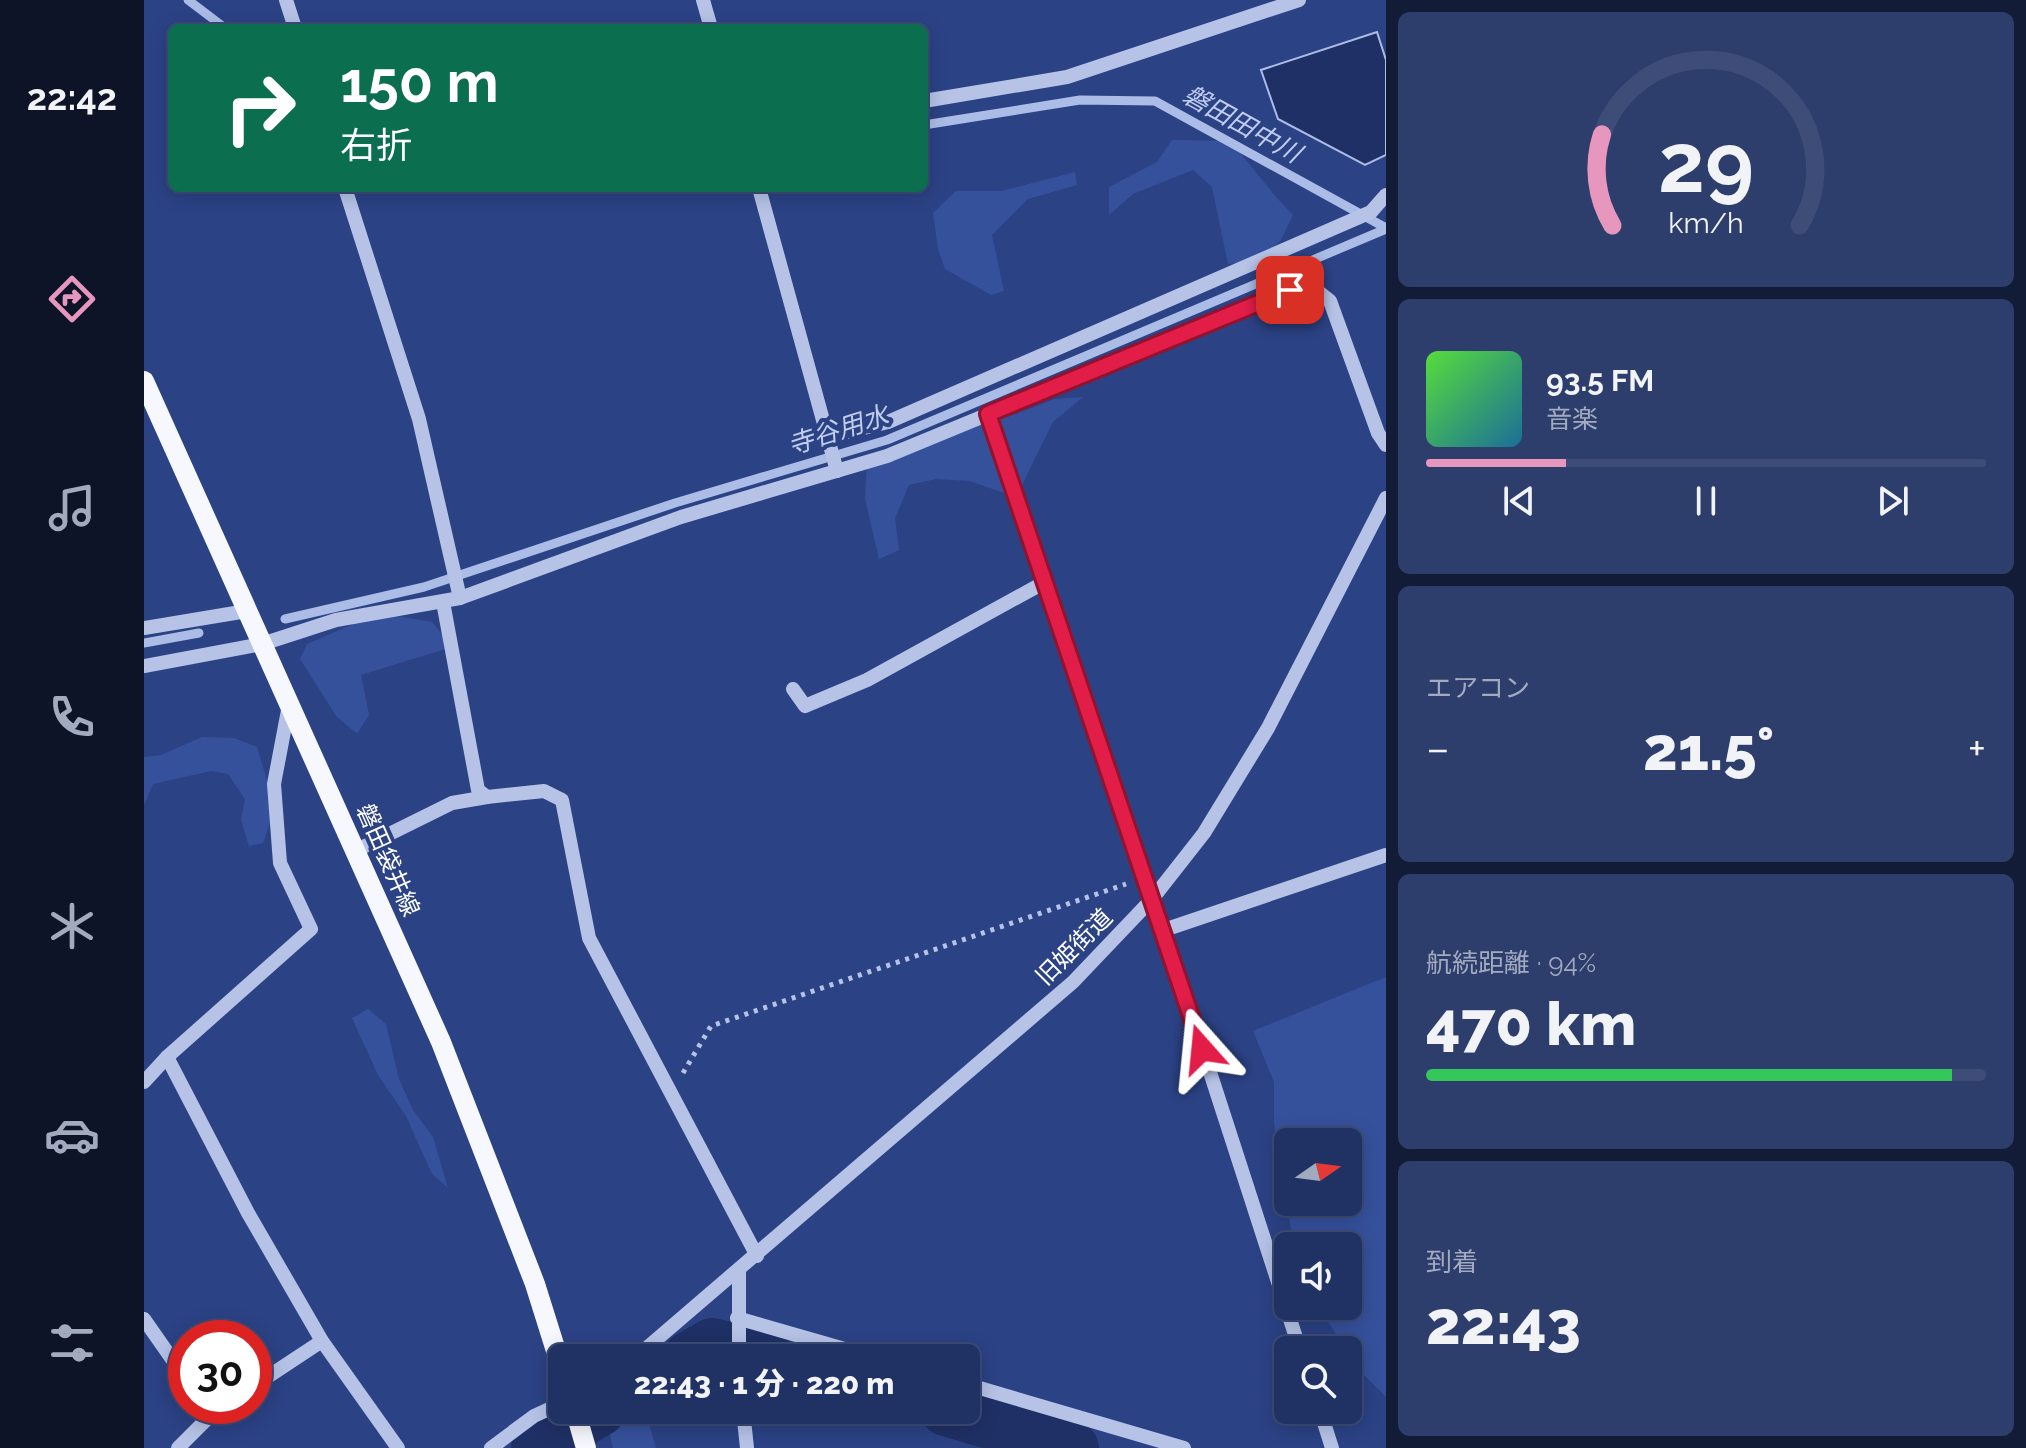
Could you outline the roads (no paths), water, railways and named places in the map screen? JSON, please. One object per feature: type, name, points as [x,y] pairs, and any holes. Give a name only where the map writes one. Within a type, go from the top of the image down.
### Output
[{"type":"main road","name":"磐田袋井線","points":[[144,381],[441,1042],[535,1284],[554,1344]]},
{"type":"street","points":[[286,0],[294,24]]},
{"type":"street","points":[[703,0],[710,24]]},
{"type":"street","points":[[928,100],[1067,77],[1299,0]]},
{"type":"street","points":[[346,192],[419,419],[460,598]]},
{"type":"street","points":[[760,192],[837,471]]},
{"type":"street","points":[[827,437],[902,416],[1371,212],[1386,195]]},
{"type":"street","points":[[144,666],[262,644],[336,620],[460,598],[681,517],[887,456],[1290,290],[1315,289],[1330,301],[1378,433],[1386,445]]},
{"type":"street","points":[[988,414],[1164,930],[1295,1336]]},
{"type":"street","name":"旧姫街道","points":[[652,1344],[1073,982],[1153,898],[1204,833],[1268,728],[1386,498]]},
{"type":"street","points":[[793,689],[805,706],[867,680],[1045,582]]},
{"type":"street","points":[[443,602],[478,790],[487,797]]},
{"type":"street","points":[[144,628],[247,611]]},
{"type":"street","points":[[144,1082],[167,1057],[311,929],[280,863],[274,784],[289,705]]},
{"type":"street","points":[[355,851],[452,803],[544,791],[562,800],[589,938],[757,1256]]},
{"type":"street","points":[[1164,930],[1386,855]]},
{"type":"street","points":[[167,1057],[248,1213],[322,1341],[398,1448]]},
{"type":"street","points":[[738,1344],[739,1271]]},
{"type":"street","points":[[737,1318],[827,1344]]},
{"type":"street","points":[[144,1319],[168,1353]]},
{"type":"street","points":[[272,1374],[322,1341]]},
{"type":"street","points":[[980,1388],[1184,1448]]},
{"type":"street","points":[[491,1448],[534,1416],[548,1410]]},
{"type":"street","points":[[178,1448],[197,1424]]},
{"type":"street","points":[[744,1424],[747,1448]]},
{"type":"street","points":[[1324,1424],[1332,1448]]},
{"type":"waterway","name":"磐田田中川","points":[[188,0],[220,24]]},
{"type":"waterway","name":"磐田田中川","points":[[928,124],[1080,100],[1155,101],[1386,228]]},
{"type":"waterway","name":"寺谷用水","points":[[285,619],[424,587],[675,503],[887,440],[1386,229]]},
{"type":"waterway","name":"寺谷用水","points":[[144,643],[199,633]]},
{"type":"waterway","points":[[980,1420],[1073,1448]]},
{"type":"waterway","points":[[537,1448],[577,1424]]}]
